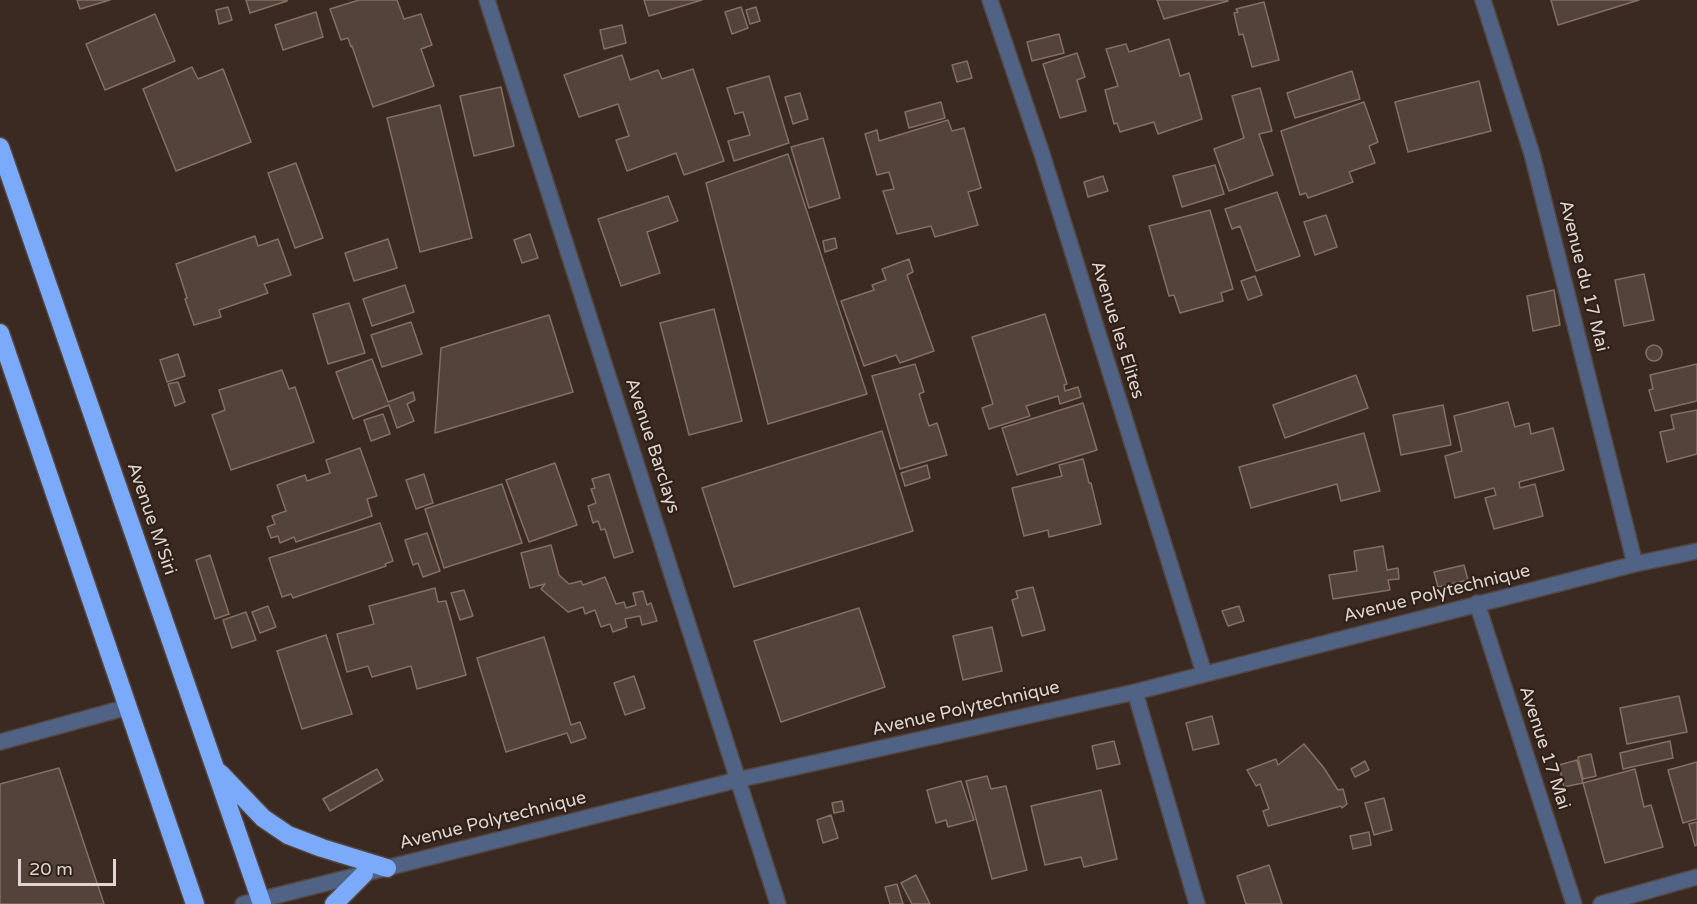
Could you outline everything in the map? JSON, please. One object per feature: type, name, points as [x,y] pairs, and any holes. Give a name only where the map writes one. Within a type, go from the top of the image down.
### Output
[{"type":"highway","name":"Avenue M'Siri","points":[[0,147],[215,769],[255,903]]},
{"type":"highway","points":[[0,333],[195,904]]},
{"type":"highway","points":[[215,769],[263,818],[288,834],[322,848],[387,868]]},
{"type":"highway","points":[[334,904],[364,874]]},
{"type":"street","name":"Avenue Barclays","points":[[487,0],[778,904]]},
{"type":"street","name":"Avenue les Elites","points":[[990,0],[1049,176],[1204,673]]},
{"type":"street","name":"Avenue du 17 Mai","points":[[1483,0],[1532,154],[1635,564]]},
{"type":"street","name":"Avenue Polytechnique","points":[[255,903],[738,780],[1135,692],[1477,603],[1697,551]]},
{"type":"street","name":"Avenue 17 Mai","points":[[1477,603],[1574,904]]},
{"type":"street","points":[[1135,692],[1197,904]]},
{"type":"street","points":[[0,742],[128,707]]},
{"type":"street","points":[[1600,904],[1697,877]]},
{"type":"building","points":[[77,0],[110,0],[80,9]]},
{"type":"building","points":[[246,0],[287,0],[287,1],[250,13]]},
{"type":"building","points":[[359,0],[397,0],[404,19],[421,14],[432,45],[421,49],[434,86],[373,107],[352,46],[348,38],[341,40],[330,9]]},
{"type":"building","points":[[644,0],[702,0],[649,16]]},
{"type":"building","points":[[1157,0],[1227,0],[1228,1],[1164,19]]},
{"type":"building","points":[[1551,0],[1639,0],[1558,25]]},
{"type":"building","points":[[1264,2],[1279,60],[1252,67],[1243,34],[1239,35],[1234,13],[1238,12],[1236,9]]},
{"type":"building","points":[[228,7],[232,20],[219,24],[216,10]]},
{"type":"building","points":[[741,7],[748,28],[732,34],[725,12]]},
{"type":"building","points":[[756,7],[760,21],[750,24],[746,10]]},
{"type":"building","points":[[316,12],[323,37],[283,50],[275,25]]},
{"type":"building","points":[[155,14],[175,61],[105,90],[86,44]]},
{"type":"building","points":[[622,25],[626,43],[604,49],[600,30]]},
{"type":"building","points":[[1059,34],[1064,53],[1032,61],[1027,42]]},
{"type":"building","points":[[1169,39],[1180,76],[1189,73],[1202,119],[1158,134],[1154,122],[1120,132],[1117,123],[1114,124],[1105,90],[1118,86],[1106,49],[1126,44],[1129,52]]},
{"type":"building","points":[[1077,53],[1085,77],[1077,80],[1086,111],[1060,118],[1043,64]]},
{"type":"building","points":[[622,55],[630,80],[658,70],[662,79],[693,69],[724,161],[684,175],[676,153],[627,171],[616,140],[629,136],[618,104],[579,117],[564,75]]},
{"type":"building","points":[[967,61],[972,78],[957,82],[952,65]]},
{"type":"building","points":[[192,67],[198,79],[223,69],[251,142],[176,171],[143,89]]},
{"type":"building","points":[[1352,71],[1360,99],[1295,118],[1287,93]]},
{"type":"building","points":[[769,76],[789,143],[734,161],[728,141],[750,135],[743,112],[735,114],[727,88]]},
{"type":"building","points":[[1479,81],[1491,131],[1408,152],[1395,102]]},
{"type":"building","points":[[501,87],[514,146],[474,156],[460,96]]},
{"type":"building","points":[[1260,88],[1272,131],[1259,134],[1273,175],[1229,191],[1214,149],[1244,138],[1232,96]]},
{"type":"building","points":[[800,93],[808,119],[793,124],[785,97]]},
{"type":"building","points":[[941,102],[945,118],[909,128],[905,112]]},
{"type":"building","points":[[1364,102],[1378,142],[1369,146],[1375,163],[1349,172],[1353,182],[1308,198],[1306,193],[1300,195],[1281,131]]},
{"type":"building","points":[[440,105],[472,238],[420,252],[387,118]]},
{"type":"building","points":[[948,120],[952,131],[964,128],[981,188],[968,192],[978,225],[935,237],[931,226],[897,234],[883,191],[894,189],[889,172],[877,175],[865,134],[877,130],[879,141]]},
{"type":"building","points":[[823,138],[840,198],[809,208],[791,147]]},
{"type":"building","points":[[788,154],[867,394],[768,424],[706,183]]},
{"type":"building","points":[[296,163],[323,238],[295,248],[268,173]]},
{"type":"building","points":[[1215,165],[1224,194],[1182,207],[1173,176]]},
{"type":"building","points":[[1103,176],[1108,191],[1088,197],[1084,182]]},
{"type":"building","points":[[1277,192],[1300,256],[1256,271],[1240,226],[1232,229],[1225,209]]},
{"type":"building","points":[[668,196],[678,221],[647,232],[660,273],[621,286],[598,219]]},
{"type":"building","points":[[1210,210],[1233,289],[1221,293],[1223,301],[1180,313],[1174,295],[1169,296],[1149,226]]},
{"type":"building","points":[[1326,215],[1337,247],[1315,255],[1304,222]]},
{"type":"building","points":[[530,234],[538,258],[522,263],[514,240]]},
{"type":"building","points":[[255,236],[258,246],[278,239],[291,275],[264,284],[268,293],[219,310],[221,317],[194,325],[176,264]]},
{"type":"building","points":[[835,238],[837,248],[825,252],[823,241]]},
{"type":"building","points":[[388,239],[397,268],[354,281],[345,253]]},
{"type":"building","points":[[909,259],[913,272],[907,275],[934,351],[900,363],[896,355],[864,366],[841,301],[874,290],[872,285],[886,280],[882,269]]},
{"type":"building","points":[[1644,274],[1654,320],[1624,326],[1615,280]]},
{"type":"building","points":[[1255,276],[1262,295],[1248,300],[1241,281]]},
{"type":"building","points":[[405,285],[414,312],[372,326],[363,299]]},
{"type":"building","points":[[1554,290],[1560,325],[1533,331],[1527,296]]},
{"type":"building","points":[[349,303],[365,353],[328,364],[313,314]]},
{"type":"building","points":[[714,309],[742,421],[689,435],[660,323]]},
{"type":"building","points":[[1045,314],[1067,384],[1064,385],[1065,391],[1078,387],[1081,397],[1060,404],[1058,396],[1026,406],[1030,416],[989,429],[982,408],[993,404],[972,337]]},
{"type":"building","points":[[549,315],[573,392],[435,433],[441,348]]},
{"type":"building","points":[[411,322],[422,354],[382,367],[371,335]]},
{"type":"building","points":[[1651,345],[1657,345],[1662,353],[1660,359],[1651,361],[1646,356],[1646,350]]},
{"type":"building","points":[[178,354],[185,376],[167,382],[160,360]]},
{"type":"building","points":[[372,359],[388,402],[413,392],[415,400],[407,404],[414,421],[397,428],[389,405],[353,419],[336,372]]},
{"type":"building","points":[[915,364],[924,392],[919,394],[929,426],[937,423],[947,455],[900,469],[872,376]]},
{"type":"building","points":[[1697,364],[1697,401],[1655,411],[1649,390],[1653,389],[1650,375]]},
{"type":"building","points":[[282,370],[289,389],[295,387],[314,442],[231,470],[212,415],[225,410],[219,390]]},
{"type":"building","points":[[1356,375],[1368,408],[1285,438],[1273,405]]},
{"type":"building","points":[[178,382],[185,402],[175,406],[168,384]]},
{"type":"building","points":[[1508,402],[1515,427],[1529,423],[1531,434],[1553,428],[1564,470],[1519,482],[1520,488],[1535,484],[1543,516],[1494,529],[1485,498],[1496,495],[1494,488],[1455,498],[1445,456],[1462,451],[1454,416]]},
{"type":"building","points":[[1083,403],[1097,450],[1017,475],[1002,428]]},
{"type":"building","points":[[1443,405],[1451,445],[1401,455],[1393,415]]},
{"type":"building","points":[[1697,410],[1697,454],[1667,462],[1660,432],[1674,429],[1671,415]]},
{"type":"building","points":[[383,414],[390,434],[371,441],[364,420]]},
{"type":"building","points":[[882,431],[913,531],[734,587],[702,488]]},
{"type":"building","points":[[1364,433],[1380,491],[1341,501],[1337,484],[1251,508],[1239,467]]},
{"type":"building","points":[[360,448],[377,496],[367,499],[372,516],[296,542],[294,537],[280,543],[278,536],[271,538],[267,527],[275,524],[272,516],[286,511],[277,485],[305,475],[307,481],[330,473],[326,460]]},
{"type":"building","points":[[1083,459],[1101,524],[1049,537],[1048,530],[1024,536],[1012,488],[1062,476],[1059,465]]},
{"type":"building","points":[[555,463],[577,525],[529,542],[506,480]]},
{"type":"building","points":[[927,465],[930,478],[905,486],[901,473]]},
{"type":"building","points":[[424,474],[433,503],[416,509],[406,480]]},
{"type":"building","points":[[609,474],[633,552],[614,558],[605,529],[601,530],[598,521],[593,523],[588,506],[596,503],[591,489],[595,488],[592,479]]},
{"type":"building","points":[[502,484],[522,543],[444,568],[425,509]]},
{"type":"building","points":[[380,523],[393,561],[385,564],[386,566],[293,598],[291,594],[282,597],[269,558]]},
{"type":"building","points":[[427,533],[440,571],[423,577],[418,563],[413,565],[405,540]]},
{"type":"building","points":[[551,545],[559,575],[569,584],[581,581],[583,585],[605,577],[616,604],[624,602],[626,608],[636,605],[633,593],[643,591],[647,605],[651,603],[657,621],[642,625],[640,616],[625,619],[627,627],[613,632],[610,624],[601,627],[595,610],[585,614],[583,607],[568,612],[541,589],[545,584],[530,588],[521,553]]},
{"type":"building","points":[[1383,546],[1387,570],[1398,568],[1399,579],[1388,580],[1390,590],[1333,599],[1329,575],[1357,571],[1354,551]]},
{"type":"building","points":[[210,555],[229,614],[215,619],[196,560]]},
{"type":"building","points":[[1464,565],[1468,580],[1438,587],[1434,572]]},
{"type":"building","points":[[1033,587],[1045,630],[1022,636],[1012,600],[1018,598],[1016,591]]},
{"type":"building","points":[[435,588],[438,602],[446,601],[466,675],[417,689],[411,666],[372,677],[368,666],[347,672],[337,634],[374,624],[369,606]]},
{"type":"building","points":[[464,590],[473,616],[460,620],[451,593]]},
{"type":"building","points":[[268,606],[276,627],[260,633],[252,612]]},
{"type":"building","points":[[1239,606],[1244,621],[1228,626],[1222,611]]},
{"type":"building","points":[[859,608],[885,687],[781,722],[754,641]]},
{"type":"building","points":[[246,612],[256,640],[232,648],[223,620]]},
{"type":"building","points":[[992,627],[1002,671],[963,680],[953,636]]},
{"type":"building","points":[[326,635],[352,714],[302,729],[277,651]]},
{"type":"building","points":[[544,637],[571,725],[580,722],[586,738],[571,743],[567,733],[506,752],[477,658]]},
{"type":"building","points":[[634,676],[645,708],[625,715],[614,683]]},
{"type":"building","points":[[1679,696],[1687,732],[1627,744],[1620,708]]},
{"type":"building","points":[[1212,716],[1219,744],[1193,750],[1186,723]]},
{"type":"building","points":[[1114,741],[1120,764],[1097,769],[1092,746]]},
{"type":"building","points":[[1670,741],[1673,758],[1623,769],[1620,753]]},
{"type":"building","points":[[1304,744],[1324,768],[1338,790],[1343,789],[1347,804],[1342,808],[1341,806],[1268,826],[1263,811],[1269,809],[1260,784],[1256,786],[1247,770],[1276,759],[1278,765]]},
{"type":"building","points":[[1591,754],[1596,776],[1583,779],[1578,757]]},
{"type":"building","points":[[1577,760],[1583,783],[1564,787],[1559,765]]},
{"type":"building","points":[[1365,761],[1369,770],[1355,777],[1351,769]]},
{"type":"building","points":[[1697,762],[1697,819],[1683,823],[1668,770]]},
{"type":"building","points":[[59,768],[104,904],[0,904],[0,784]]},
{"type":"building","points":[[377,769],[383,780],[330,811],[323,799]]},
{"type":"building","points":[[1635,769],[1644,807],[1651,805],[1663,847],[1605,863],[1583,783]]},
{"type":"building","points":[[987,776],[991,789],[1006,786],[1027,870],[992,879],[966,781]]},
{"type":"building","points":[[961,781],[974,820],[948,827],[946,820],[936,823],[927,790]]},
{"type":"building","points":[[1101,790],[1117,859],[1084,867],[1081,857],[1045,865],[1031,806]]},
{"type":"building","points":[[1384,798],[1392,830],[1374,835],[1365,803]]},
{"type":"building","points":[[842,801],[844,811],[834,813],[832,803]]},
{"type":"building","points":[[831,815],[838,838],[823,843],[817,820]]},
{"type":"building","points":[[1697,822],[1697,845],[1695,846],[1689,824]]},
{"type":"building","points":[[1369,832],[1371,845],[1353,849],[1350,836]]},
{"type":"building","points":[[1269,865],[1282,904],[1246,904],[1237,876]]},
{"type":"building","points":[[916,875],[930,904],[912,904],[901,883]]},
{"type":"building","points":[[897,884],[903,904],[890,904],[885,887]]}]
